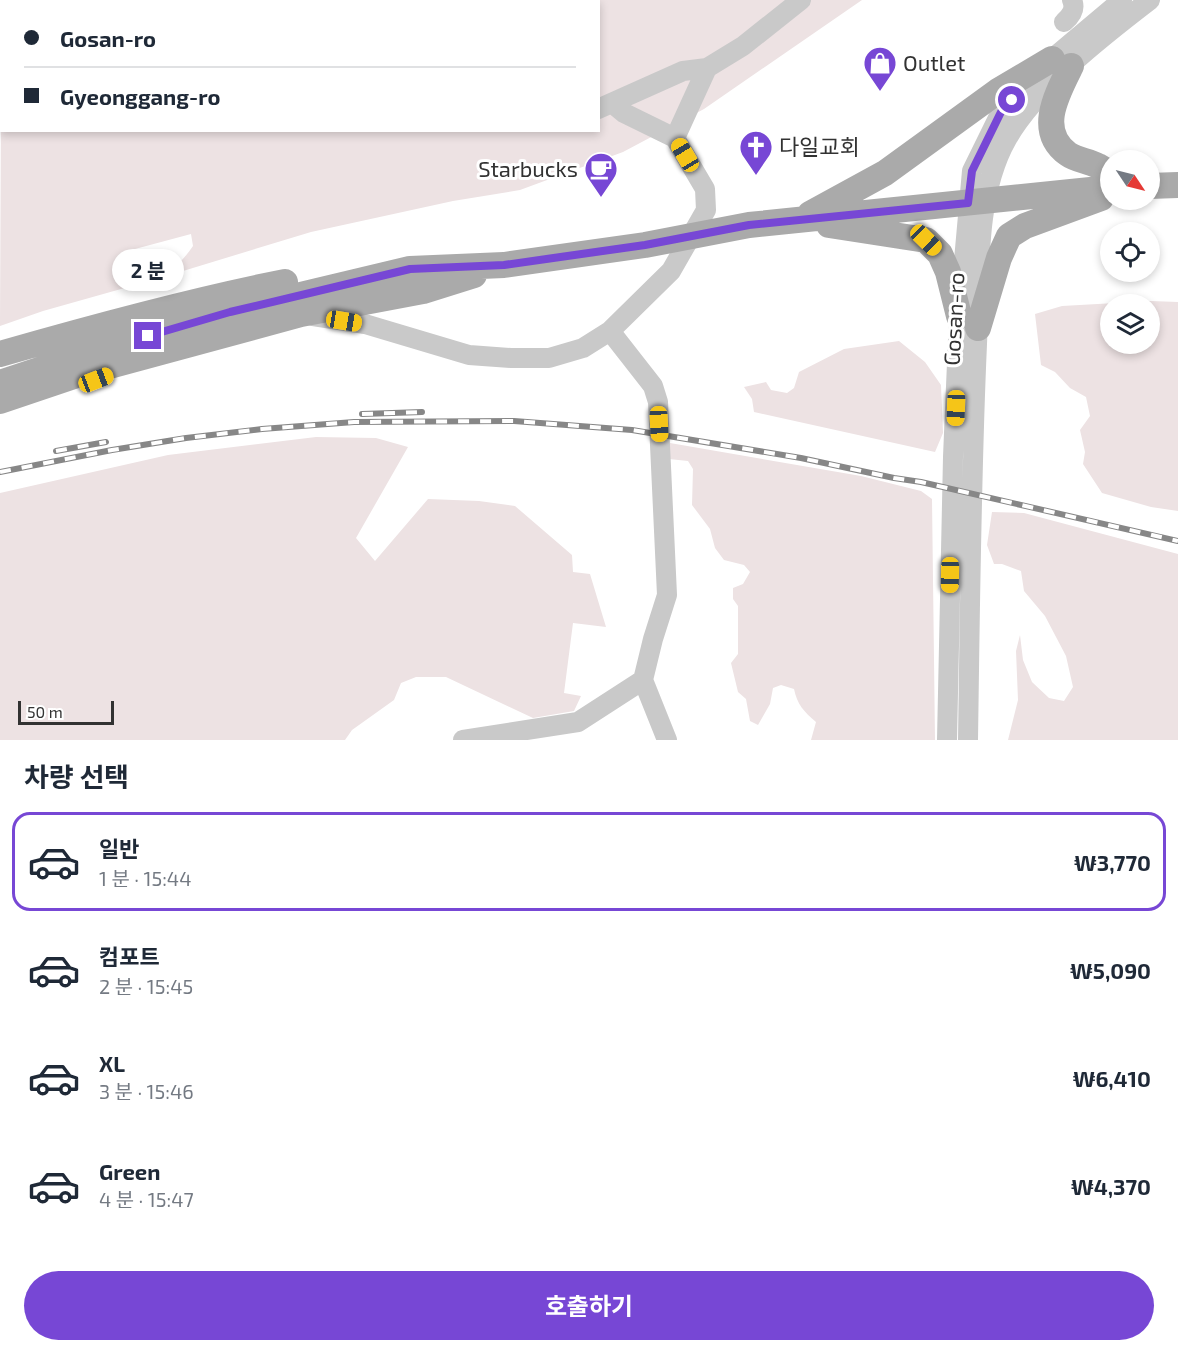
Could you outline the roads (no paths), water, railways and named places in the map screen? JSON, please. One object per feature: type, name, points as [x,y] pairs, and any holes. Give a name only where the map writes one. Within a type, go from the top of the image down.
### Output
[{"type":"main road","points":[[1061,63],[1050,120],[1053,139],[1069,155],[1100,166]]},
{"type":"main road","points":[[799,220],[885,173],[998,92],[1061,63]]},
{"type":"main road","points":[[1160,186],[1178,185]]},
{"type":"main road","points":[[0,354],[64,335],[231,293],[336,272],[504,265],[645,245],[749,225],[1100,189]]},
{"type":"main road","points":[[968,322],[1009,236],[1025,226],[1100,198]]},
{"type":"main road","points":[[799,220],[926,240],[940,254],[968,322]]},
{"type":"main road","points":[[0,401],[80,374],[301,314],[423,291],[504,265]]},
{"type":"main road","points":[[0,383],[90,353],[230,312],[410,269]]},
{"type":"main road","points":[[0,417],[126,368],[150,356]]},
{"type":"street","points":[[605,106],[683,71],[707,68],[743,46],[801,0]]},
{"type":"street","points":[[1064,22],[1071,16],[1074,5],[1072,0]]},
{"type":"street","name":"Gosan-ro","points":[[1061,63],[1150,0]]},
{"type":"street","name":"Gosan-ro","points":[[947,740],[953,457],[968,322],[978,201],[1008,138],[1061,63],[1112,2]]},
{"type":"street","points":[[675,138],[707,68]]},
{"type":"street","points":[[301,314],[365,324],[469,355],[511,358],[549,358],[583,348],[610,331],[671,271],[706,210],[705,189],[675,138],[624,112],[605,106]]},
{"type":"street","name":"Gosan-ro","points":[[968,322],[973,433],[968,740]]},
{"type":"street","points":[[610,331],[653,386],[658,402],[667,595],[643,680],[667,740]]},
{"type":"street","points":[[463,740],[578,722],[643,680]]},
{"type":"railway","points":[[362,414],[422,412]]},
{"type":"railway","points":[[0,472],[112,450],[262,429],[354,422],[514,421],[632,430],[801,458],[921,482],[1178,541]]},
{"type":"railway","points":[[56,451],[106,442]]},
{"type":"place","name":"Outlet","points":[[880,92]]},
{"type":"place","name":"다일교회","points":[[756,176]]},
{"type":"place","name":"Starbucks","points":[[601,198]]}]
